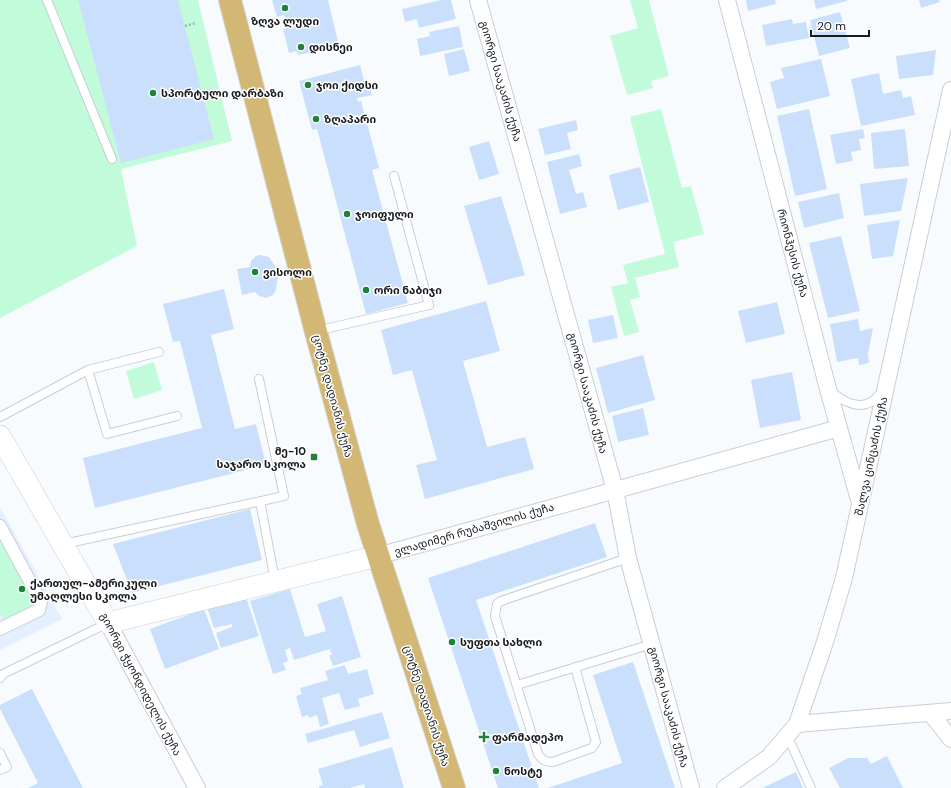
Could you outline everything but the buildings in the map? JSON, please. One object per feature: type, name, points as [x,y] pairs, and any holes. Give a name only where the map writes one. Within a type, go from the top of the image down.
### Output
[{"type":"main road","name":"ცოტნე დადიანის ქუჩა","points":[[230,0],[316,332],[378,556],[454,788]]},
{"type":"street","name":"გიორგი სააკაძის ქუჩა","points":[[478,0],[615,490],[628,558],[691,788]]},
{"type":"street","name":"რიონჰესის ქუჩა","points":[[727,0],[838,428],[860,505]]},
{"type":"street","name":"შალვა ცინცაძის ქუჩა","points":[[725,788],[769,757],[792,729],[825,642],[844,578],[951,90]]},
{"type":"street","name":"ვლადიმერ რუბაშვილის ქუჩა","points":[[108,623],[378,556],[838,428]]},
{"type":"street","name":"გიორგი ჭყონდიდელის ქუჩა","points":[[0,436],[108,623],[194,787]]},
{"type":"street","points":[[0,526],[41,602],[39,610],[0,629]]},
{"type":"street","points":[[792,729],[951,712]]},
{"type":"street","points":[[931,714],[951,739]]},
{"type":"lane","points":[[47,0],[112,159]]},
{"type":"lane","points":[[316,332],[428,305],[394,176]]},
{"type":"lane","points":[[0,416],[88,370],[159,352]]},
{"type":"lane","points":[[88,370],[106,434],[177,416]]},
{"type":"lane","points":[[63,544],[284,496],[259,379]]},
{"type":"lane","points":[[828,390],[838,398],[848,403],[857,405],[869,404],[886,386]]},
{"type":"lane","points":[[260,501],[275,582]]},
{"type":"lane","points":[[575,667],[596,742],[595,746],[553,762],[546,762],[542,760],[538,754],[495,616],[496,604],[628,558]]},
{"type":"lane","points":[[0,678],[3,674],[108,623]]},
{"type":"lane","points":[[517,685],[652,644]]},
{"type":"lane","points":[[792,729],[811,788]]},
{"type":"lane","points":[[0,753],[7,767],[0,770]]},
{"type":"path","points":[[185,26],[196,23]]},
{"type":"shaded area","name":"ქართულ-ამერიკული უმაღლესი სკოლა","points":[[0,507],[62,619],[0,650]]},
{"type":"green space","points":[[0,0],[198,0],[232,141],[121,169],[137,246],[0,318]]},
{"type":"green space","points":[[630,0],[649,0],[669,76],[651,81],[653,88],[627,95],[610,36],[638,28]]},
{"type":"green space","points":[[661,109],[682,188],[691,186],[704,234],[673,242],[679,267],[635,278],[640,297],[630,300],[639,332],[624,336],[611,287],[628,283],[623,265],[665,254],[630,117]]},
{"type":"green space","points":[[154,362],[162,390],[134,399],[126,371]]},
{"type":"green space","points":[[0,539],[37,605],[5,622],[0,613]]},
{"type":"place","name":"ზღვა ლუდი","points":[[285,8]]},
{"type":"place","name":"დისნეი","points":[[301,47]]},
{"type":"place","name":"ჯოი ქიდსი","points":[[308,85]]},
{"type":"place","name":"სპორტული დარბაზი","points":[[153,93]]},
{"type":"place","name":"ზღაპარი","points":[[316,119]]},
{"type":"place","name":"ჯოიფული","points":[[347,214]]},
{"type":"place","name":"ვისოლი","points":[[255,272]]},
{"type":"place","name":"ორი ნაბიჯი","points":[[366,290]]},
{"type":"place","name":"მე-10 საჯარო სკოლა","points":[[314,457]]},
{"type":"place","name":"ქართულ-ამერიკული უმაღლესი სკოლა","points":[[22,589]]},
{"type":"place","name":"სუფთა სახლი","points":[[452,642]]},
{"type":"place","name":"ფარმადეპო","points":[[484,737]]},
{"type":"place","name":"ნოსტე","points":[[496,771]]}]
